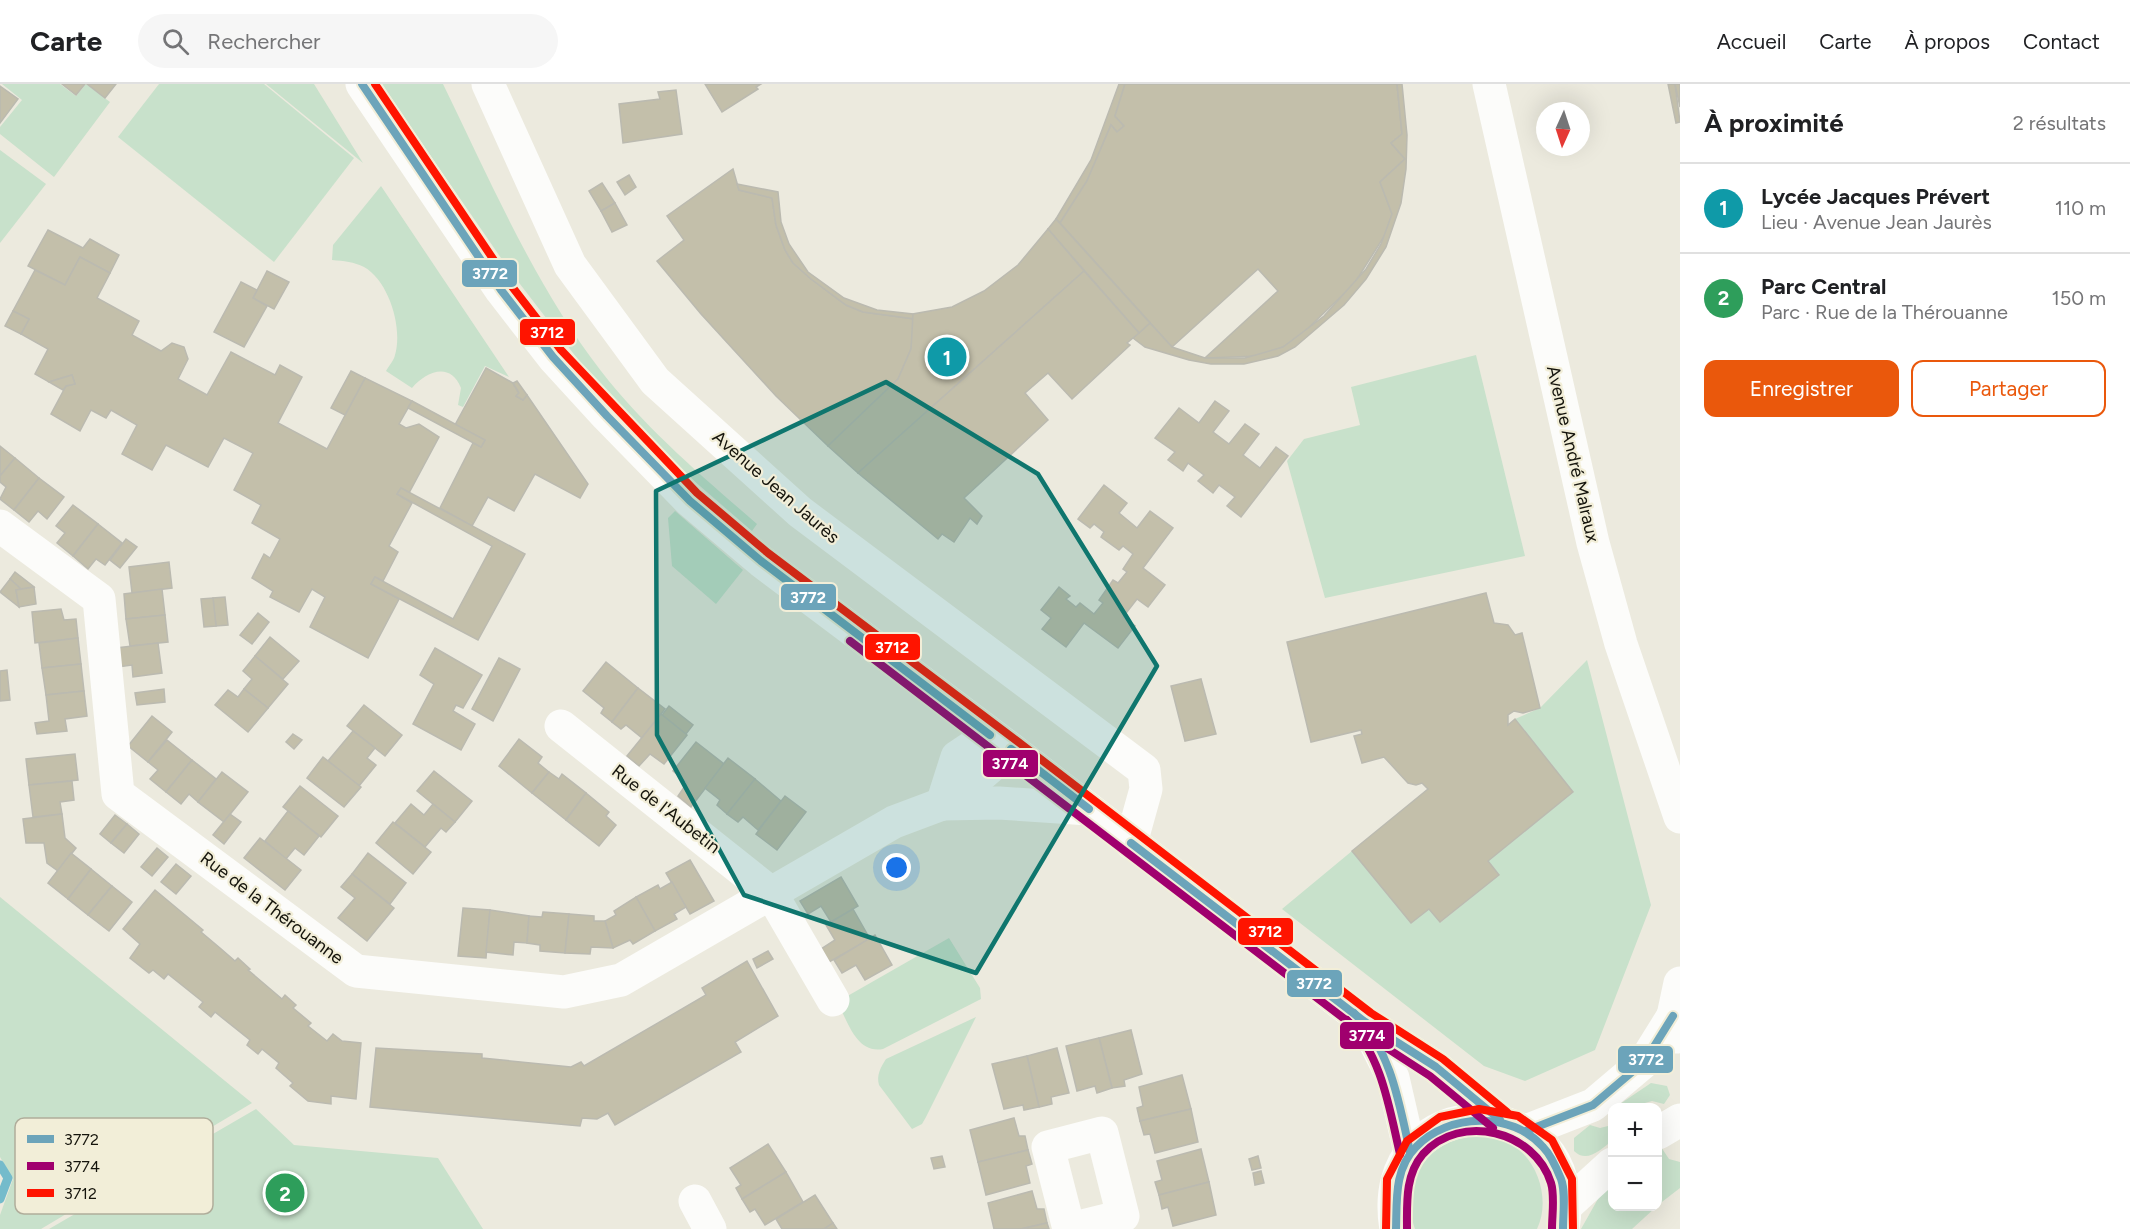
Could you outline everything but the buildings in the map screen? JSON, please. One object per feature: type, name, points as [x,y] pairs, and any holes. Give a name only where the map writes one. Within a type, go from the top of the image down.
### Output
[{"type":"street","points":[[362,84],[501,290],[553,357],[606,416],[690,501],[761,561],[1089,809],[1365,1022],[1436,1067],[1548,1151],[1562,1176],[1565,1217]]},
{"type":"street","name":"Avenue Jean Jaurès","points":[[488,84],[570,265],[655,381],[800,512],[1144,770],[1146,789],[1131,843]]},
{"type":"street","name":"Avenue André Malraux","points":[[1489,84],[1593,543],[1621,644],[1680,817]]},
{"type":"street","name":"Rue de la Thérouanne","points":[[0,526],[99,599],[118,794],[356,970],[564,992],[621,980],[894,822],[942,804],[999,803],[1089,809]]},
{"type":"street","name":"Rue de l'Aubetin","points":[[561,726],[771,893]]},
{"type":"street","points":[[942,804],[957,757],[1000,742]]},
{"type":"street","points":[[771,893],[833,1000]]},
{"type":"street","points":[[1396,1229],[1392,1206],[1397,1178],[1410,1152],[1428,1135],[1450,1123],[1475,1118],[1513,1126],[1593,1106],[1645,1061],[1676,1030],[1680,983]]},
{"type":"street","points":[[1365,1022],[1393,1078],[1410,1152]]},
{"type":"street","points":[[1662,1131],[1680,1120]]},
{"type":"street","points":[[1565,1217],[1608,1169]]},
{"type":"highlighted area","points":[[886,382],[1038,474],[1157,666],[976,973],[744,895],[657,735],[656,491]]},
{"type":"green space","points":[[2,84],[60,84],[76,96],[86,84],[110,102],[54,177],[0,134],[0,127],[22,100]]},
{"type":"green space","points":[[159,84],[264,84],[354,158],[274,262],[118,137]]},
{"type":"green space","points":[[266,84],[314,84],[363,163]]},
{"type":"green space","points":[[381,84],[443,84],[515,232],[577,338],[601,371],[637,413],[676,452],[757,524],[752,531],[663,454],[593,379],[510,271]]},
{"type":"green space","points":[[0,150],[46,184],[0,243]]},
{"type":"green space","points":[[381,186],[509,377],[485,366],[463,407],[458,405],[461,388],[451,374],[438,372],[431,374],[412,388],[386,371],[394,357],[397,344],[395,319],[387,294],[381,283],[364,267],[332,260],[333,245]]},
{"type":"green space","points":[[1476,355],[1525,556],[1325,598],[1287,461],[1304,439],[1360,425],[1351,387]]},
{"type":"green space","points":[[675,511],[743,570],[716,604],[672,566],[668,518]]},
{"type":"green space","points":[[1587,660],[1651,905],[1595,1050],[1525,1081],[1484,1066],[1282,909],[1352,851],[1411,923],[1429,909],[1441,922],[1499,875],[1488,861],[1573,792],[1515,719],[1540,708]]},
{"type":"green space","points":[[0,897],[252,1103],[213,1126],[213,1118],[15,1118],[15,1214],[66,1214],[41,1229],[0,1229],[0,1215],[13,1179],[0,1157]]},
{"type":"green space","points":[[949,938],[980,988],[981,999],[883,1049],[874,1049],[859,1041],[849,1027],[837,1002]]},
{"type":"green space","points":[[976,1017],[922,1124],[912,1129],[879,1085],[882,1065],[886,1059]]},
{"type":"green space","points":[[1651,1083],[1667,1086],[1670,1095],[1664,1104],[1652,1101],[1621,1103]]},
{"type":"green space","points":[[256,1109],[294,1145],[438,1158],[483,1229],[49,1229],[75,1214],[213,1214],[213,1134]]},
{"type":"green space","points":[[1590,1125],[1600,1128],[1608,1126],[1608,1144],[1589,1156],[1579,1155],[1574,1151],[1574,1138]]},
{"type":"green space","points":[[1468,1134],[1489,1136],[1509,1143],[1528,1159],[1542,1193],[1543,1205],[1537,1229],[1415,1229],[1411,1206],[1412,1197],[1415,1180],[1423,1160],[1437,1147]]},
{"type":"green space","points":[[1662,1148],[1669,1159],[1680,1162],[1680,1188],[1662,1202]]},
{"type":"green space","points":[[1608,1186],[1608,1211],[1652,1211],[1632,1229],[1581,1229],[1603,1190]]},
{"type":"waterway","points":[[0,1165],[8,1178],[0,1199]]},
{"type":"transit line","name":"3772","points":[[362,84],[501,290],[553,357],[607,416],[690,501],[761,561],[990,735]]},
{"type":"transit line","name":"3712","points":[[375,84],[510,284],[561,350],[697,493],[768,553],[1371,1013],[1443,1059],[1507,1112]]},
{"type":"transit line","name":"3774","points":[[850,641],[1359,1030],[1430,1076],[1493,1128]]},
{"type":"transit line","name":"3772","points":[[1011,749],[1089,809]]},
{"type":"transit line","name":"3772","points":[[1131,843],[1365,1022],[1436,1067],[1500,1120]]},
{"type":"transit line","name":"3772","points":[[1354,1013],[1377,1043],[1385,1060],[1397,1096],[1410,1152]]},
{"type":"transit line","name":"3772","points":[[1526,1131],[1593,1105],[1645,1061],[1673,1016]]},
{"type":"transit line","name":"3774","points":[[1347,1020],[1359,1034],[1376,1066],[1388,1100],[1400,1154]]},
{"type":"transit line","name":"3712","points":[[1386,1229],[1387,1179],[1407,1141],[1440,1117],[1479,1109],[1518,1116],[1552,1140],[1572,1179],[1573,1229]]},
{"type":"transit line","name":"3772","points":[[1396,1229],[1398,1186],[1400,1175],[1409,1156],[1429,1136],[1445,1128],[1480,1121],[1498,1122],[1515,1127],[1530,1135],[1546,1150],[1563,1184],[1563,1229]]},
{"type":"transit line","name":"3774","points":[[1407,1229],[1408,1190],[1417,1162],[1439,1141],[1457,1134],[1476,1131],[1495,1133],[1513,1140],[1530,1151],[1542,1165],[1552,1188],[1552,1229]]},
{"type":"place","name":"Lycée Jacques Prévert","points":[[947,357]]},
{"type":"place","name":"Parc Central","points":[[285,1193]]}]
